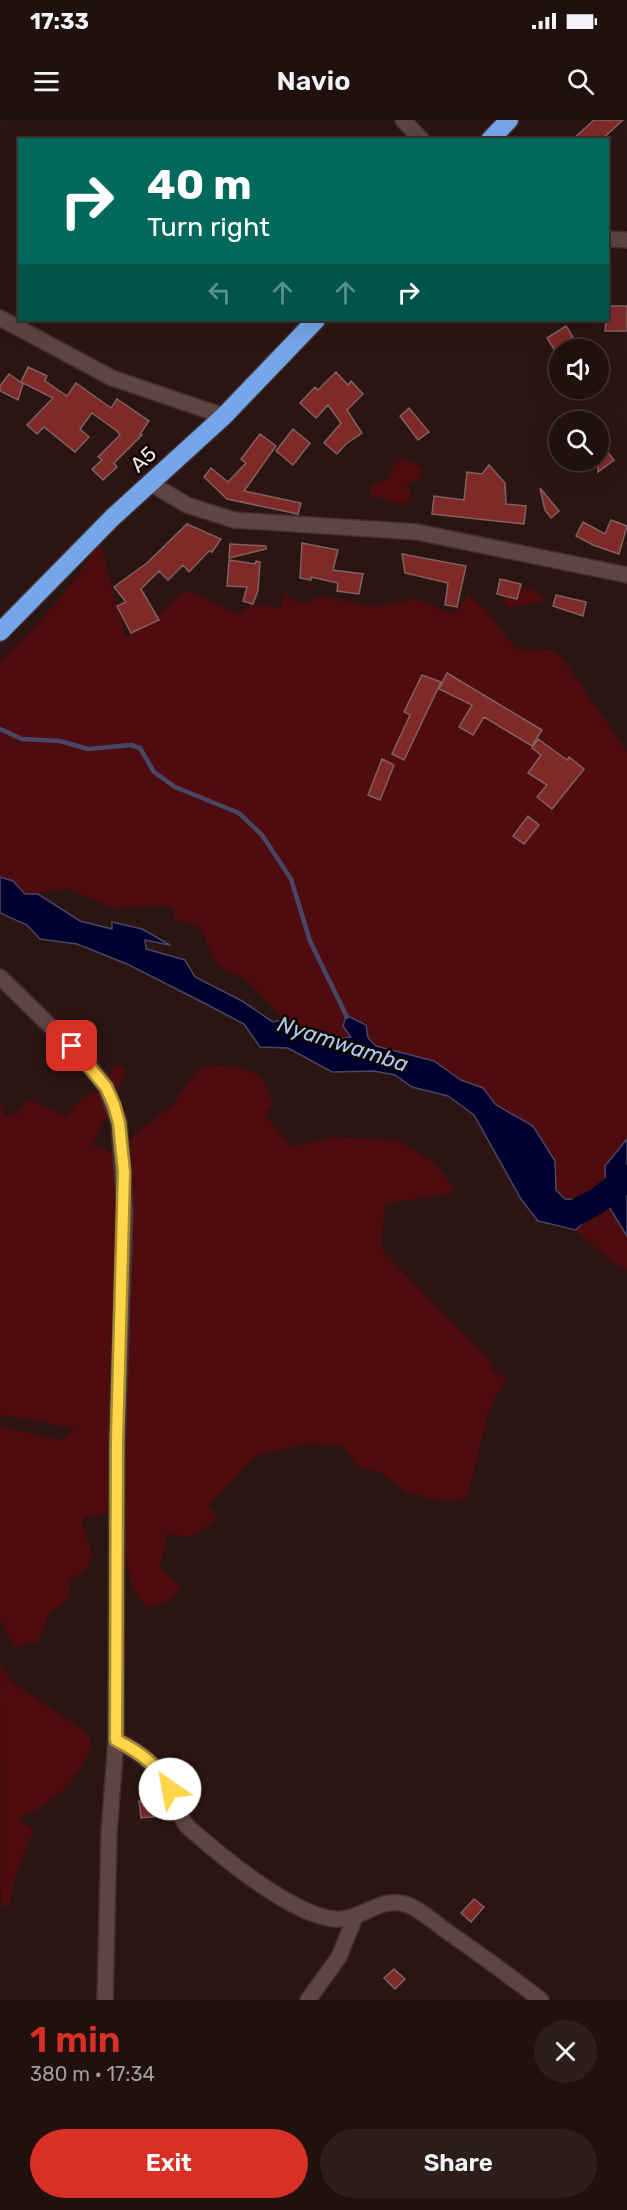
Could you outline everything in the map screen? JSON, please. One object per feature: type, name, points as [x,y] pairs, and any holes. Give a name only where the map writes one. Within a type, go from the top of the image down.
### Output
[{"type":"highway","points":[[492,138],[509,120]]},
{"type":"highway","name":"A5","points":[[0,632],[150,483],[224,416],[315,321]]},
{"type":"street","points":[[403,120],[420,138]]},
{"type":"street","points":[[609,239],[627,240]]},
{"type":"street","points":[[0,318],[112,378],[224,416]]},
{"type":"street","points":[[150,483],[187,505],[234,520],[417,532],[627,575]]},
{"type":"street","points":[[0,977],[85,1060],[106,1087],[119,1123],[125,1211],[117,1440],[116,1740],[109,1833],[105,2000]]},
{"type":"street","points":[[116,1740],[147,1757],[156,1766],[170,1789],[183,1822],[233,1865],[262,1886],[334,1919],[355,1917],[394,1901],[410,1905],[493,1961],[541,2000]]},
{"type":"street","points":[[308,2000],[339,1957],[355,1917]]},
{"type":"shaded area","points":[[401,459],[411,461],[421,468],[420,478],[407,484],[412,497],[404,504],[371,496],[371,484],[387,480],[391,476],[390,468]]},
{"type":"shaded area","points":[[100,542],[125,637],[155,619],[186,590],[237,614],[253,605],[281,608],[284,592],[294,601],[307,604],[320,596],[372,607],[416,599],[454,615],[468,594],[490,614],[515,649],[552,650],[561,656],[627,752],[627,1139],[623,1144],[606,1202],[627,1236],[627,1270],[611,1261],[576,1230],[585,1220],[581,1213],[602,1201],[578,1197],[565,1199],[556,1190],[555,1161],[533,1126],[496,1105],[483,1088],[461,1080],[434,1061],[375,1046],[368,1038],[367,1026],[358,1019],[346,1015],[351,1037],[315,1035],[291,1025],[245,979],[220,966],[214,959],[202,932],[187,922],[175,920],[173,906],[113,908],[66,888],[38,894],[25,894],[13,881],[0,877],[0,661],[54,605],[90,559]]},
{"type":"shaded area","points":[[504,585],[534,591],[546,600],[508,608],[504,601]]},
{"type":"shaded area","points":[[116,1064],[126,1069],[113,1105],[92,1144],[113,1153],[173,1104],[200,1067],[225,1066],[252,1072],[264,1082],[273,1105],[265,1115],[292,1147],[332,1137],[399,1141],[435,1163],[451,1184],[454,1193],[385,1204],[381,1249],[493,1365],[490,1368],[506,1379],[488,1412],[467,1499],[441,1501],[407,1492],[379,1472],[358,1467],[344,1447],[311,1443],[256,1455],[208,1506],[217,1513],[213,1524],[188,1537],[167,1534],[160,1568],[181,1588],[169,1602],[145,1607],[132,1587],[116,1508],[100,1516],[85,1516],[82,1525],[92,1553],[88,1568],[69,1581],[69,1598],[48,1615],[39,1641],[15,1647],[0,1621],[0,1427],[62,1440],[74,1428],[0,1415],[0,1096],[5,1116],[18,1113],[28,1099],[65,1116],[83,1097],[101,1088]]},
{"type":"shaded area","points":[[0,1664],[10,1680],[87,1733],[92,1747],[78,1772],[62,1790],[43,1805],[18,1819],[34,1830],[16,1872],[10,1905],[1,1907]]},
{"type":"water","points":[[0,877],[13,881],[25,894],[38,894],[80,921],[112,929],[112,922],[142,929],[170,945],[145,940],[146,949],[185,960],[195,977],[242,1001],[273,1022],[283,1020],[297,1030],[334,1039],[351,1037],[343,1026],[346,1015],[366,1025],[368,1038],[376,1046],[434,1061],[461,1080],[483,1088],[496,1105],[533,1126],[555,1161],[556,1190],[565,1199],[603,1201],[581,1213],[585,1220],[576,1230],[538,1221],[521,1199],[474,1115],[448,1096],[412,1087],[395,1075],[374,1071],[332,1072],[288,1048],[260,1047],[244,1024],[208,1005],[127,964],[77,944],[40,939],[27,925],[0,913]]},
{"type":"water","points":[[627,1139],[627,1236],[606,1202],[605,1166]]},
{"type":"building","points":[[594,120],[623,120],[603,138],[574,138]]},
{"type":"building","points":[[609,306],[627,306],[627,331],[605,331],[606,321],[609,321]]},
{"type":"building","points":[[566,326],[573,337],[549,339],[549,341],[547,338]]},
{"type":"building","points":[[28,367],[47,376],[45,381],[67,396],[76,383],[111,408],[117,399],[149,421],[140,434],[142,435],[114,463],[117,467],[103,480],[92,469],[102,460],[98,457],[120,435],[92,413],[80,429],[89,437],[75,452],[44,427],[37,434],[27,425],[53,398],[21,382]]},
{"type":"building","points":[[336,372],[348,385],[351,381],[363,394],[347,410],[362,433],[346,444],[337,454],[324,443],[341,423],[328,405],[316,418],[300,403],[315,387],[318,390]]},
{"type":"building","points":[[9,374],[23,384],[18,400],[0,391],[0,386]]},
{"type":"building","points":[[409,408],[429,432],[418,440],[400,416]]},
{"type":"building","points":[[293,429],[310,443],[293,465],[276,451]]},
{"type":"building","points":[[260,434],[276,446],[244,491],[301,503],[298,514],[227,499],[204,477],[211,468],[228,482],[246,463],[241,459]]},
{"type":"building","points":[[609,454],[614,460],[609,464]]},
{"type":"building","points":[[489,465],[505,483],[506,504],[526,506],[524,524],[432,514],[434,496],[464,500],[467,472],[482,474]]},
{"type":"building","points":[[540,488],[559,511],[551,518],[545,510]]},
{"type":"building","points":[[611,520],[627,526],[619,554],[576,536],[583,522],[605,534]]},
{"type":"building","points":[[187,524],[221,539],[212,552],[209,551],[189,572],[183,565],[168,580],[159,571],[141,589],[159,620],[131,633],[117,606],[126,602],[114,587],[147,563]]},
{"type":"building","points":[[302,543],[338,550],[333,570],[363,574],[359,594],[337,591],[338,583],[311,577],[311,580],[300,578]]},
{"type":"building","points":[[230,544],[266,546],[266,549],[229,558]]},
{"type":"building","points":[[402,554],[466,566],[457,607],[445,605],[448,583],[405,573]]},
{"type":"building","points":[[229,560],[255,564],[256,561],[260,562],[258,590],[253,604],[243,601],[247,587],[227,586]]},
{"type":"building","points":[[500,579],[521,584],[517,599],[497,594]]},
{"type":"building","points":[[556,595],[586,602],[583,616],[553,606]]},
{"type":"building","points":[[447,673],[542,730],[532,746],[484,717],[473,735],[459,727],[472,705],[439,689]]},
{"type":"building","points":[[422,675],[441,682],[404,760],[392,754],[410,715],[404,712]]},
{"type":"building","points":[[538,739],[567,760],[569,757],[584,769],[552,809],[537,797],[547,785],[528,773],[541,755],[532,748]]},
{"type":"building","points":[[382,759],[394,765],[380,800],[368,795]]},
{"type":"building","points":[[528,816],[539,825],[524,844],[513,836]]},
{"type":"building","points":[[139,1801],[170,1814],[170,1815],[141,1818]]},
{"type":"building","points":[[474,1899],[484,1907],[471,1922],[461,1913]]},
{"type":"building","points":[[394,1969],[405,1979],[395,1989],[384,1978]]},
{"type":"waterway","points":[[0,729],[22,739],[60,741],[88,749],[131,745],[140,748],[154,772],[175,787],[239,813],[262,835],[291,879],[310,941],[347,1017]]},
{"type":"waterway","name":"Nyamwamba","points":[[568,1213],[571,1215],[597,1201],[627,1178]]},
{"type":"route","points":[[72,1046],[106,1087],[114,1105],[119,1123],[124,1172],[125,1211],[117,1440],[116,1740],[147,1757],[161,1772],[170,1789]]}]
